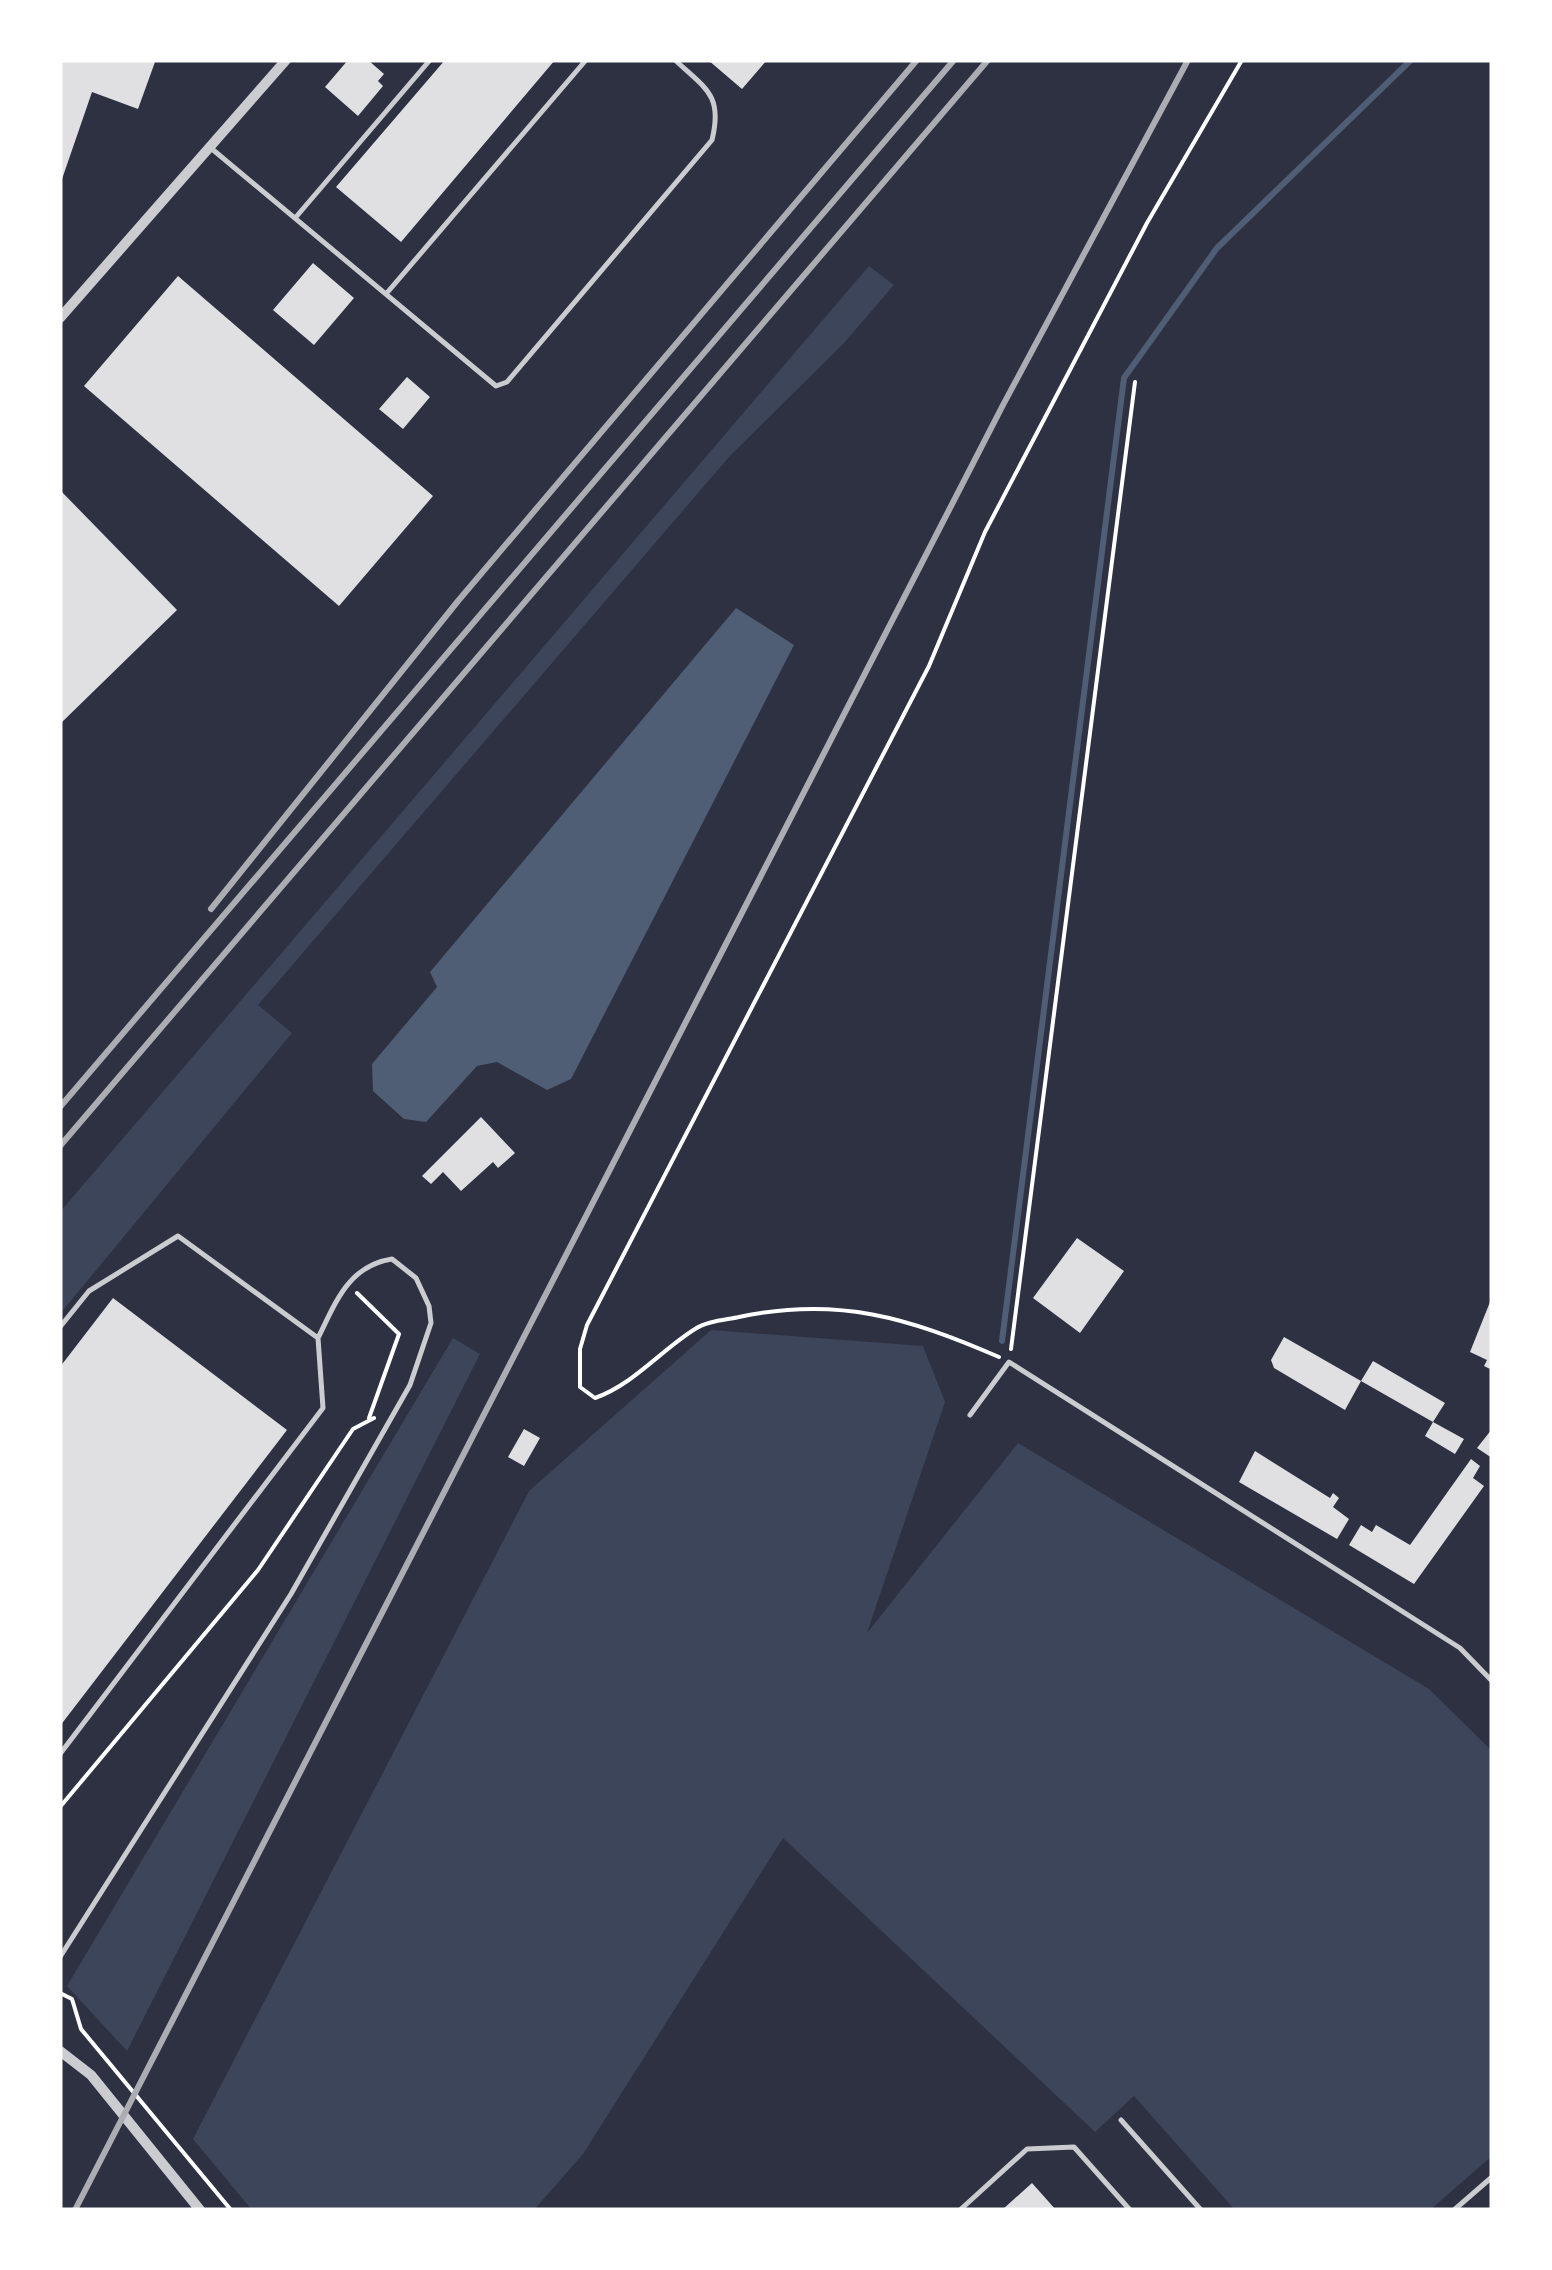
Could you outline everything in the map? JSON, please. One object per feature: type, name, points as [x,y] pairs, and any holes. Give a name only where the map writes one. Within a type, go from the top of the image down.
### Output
[{"type":"street","points":[[60,318],[286,60]]},
{"type":"street","points":[[60,2051],[91,2075],[200,2210]]},
{"type":"lane","points":[[295,218],[430,60]]},
{"type":"lane","points":[[386,294],[586,60]]},
{"type":"lane","points":[[212,148],[496,386],[506,382],[712,140],[718,113],[711,93],[675,60]]},
{"type":"lane","points":[[60,1327],[89,1291],[178,1236],[318,1338]]},
{"type":"lane","points":[[60,1754],[323,1408],[318,1338],[346,1284],[366,1267],[392,1259],[416,1278],[424,1292],[431,1322],[416,1371],[291,1594],[60,1958]]},
{"type":"lane","points":[[970,1415],[1010,1362],[1460,1648],[1492,1681]]},
{"type":"lane","points":[[1121,2120],[1200,2210]]},
{"type":"lane","points":[[960,2210],[1028,2149],[1074,2147],[1130,2210]]},
{"type":"lane","points":[[1454,2210],[1492,2177]]},
{"type":"path","points":[[1135,382],[1010,1362],[930,1328],[852,1308],[773,1310],[699,1326],[619,1388],[594,1398],[580,1387],[578,1370],[587,1324],[930,666],[985,532],[1147,223],[1242,60]]},
{"type":"path","points":[[346,1284],[399,1334],[369,1418]]},
{"type":"path","points":[[60,1807],[258,1570],[353,1429],[369,1418],[394,1416]]},
{"type":"path","points":[[60,1993],[72,1998],[82,2028],[231,2210]]},
{"type":"shaded area","points":[[869,266],[894,285],[844,343],[729,457],[258,1005],[292,1033],[60,1314],[60,1212]]},
{"type":"shaded area","points":[[736,608],[794,645],[571,1079],[547,1090],[497,1062],[477,1066],[426,1122],[404,1119],[373,1091],[372,1064],[437,987],[430,972]]},
{"type":"shaded area","points":[[711,1330],[923,1346],[945,1402],[867,1633],[1018,1443],[1429,1689],[1492,1751],[1492,2156],[1430,2210],[1235,2210],[1134,2096],[1095,2132],[783,1838],[583,2154],[534,2210],[252,2210],[193,2139],[529,1491]]},
{"type":"shaded area","points":[[453,1338],[480,1354],[127,2051],[67,1986]]},
{"type":"building","points":[[60,60],[155,62],[138,109],[92,92],[61,182]]},
{"type":"building","points":[[348,60],[368,60],[384,74],[378,81],[383,86],[358,116],[325,87]]},
{"type":"building","points":[[445,60],[555,60],[401,242],[336,187]]},
{"type":"building","points":[[708,60],[767,60],[742,89]]},
{"type":"building","points":[[313,263],[354,298],[314,345],[273,310]]},
{"type":"building","points":[[178,276],[433,496],[339,606],[84,386]]},
{"type":"building","points":[[407,377],[430,397],[403,429],[379,409]]},
{"type":"building","points":[[60,490],[177,610],[60,724]]},
{"type":"building","points":[[481,1117],[515,1153],[498,1168],[493,1162],[461,1191],[443,1172],[431,1184],[422,1176]]},
{"type":"building","points":[[1077,1238],[1124,1271],[1080,1333],[1033,1298]]},
{"type":"building","points":[[1492,1297],[1492,1370],[1484,1366],[1487,1360],[1470,1352]]},
{"type":"building","points":[[113,1298],[287,1430],[60,1726],[60,1367]]},
{"type":"building","points":[[1284,1337],[1361,1381],[1345,1410],[1274,1368],[1271,1360]]},
{"type":"building","points":[[1373,1361],[1445,1403],[1433,1422],[1361,1381]]},
{"type":"building","points":[[1433,1422],[1464,1439],[1455,1454],[1425,1436]]},
{"type":"building","points":[[524,1429],[540,1438],[524,1466],[508,1457]]},
{"type":"building","points":[[1492,1429],[1492,1458],[1477,1448]]},
{"type":"building","points":[[1255,1451],[1330,1498],[1333,1493],[1339,1498],[1333,1507],[1349,1519],[1337,1539],[1239,1482]]},
{"type":"building","points":[[1471,1459],[1480,1466],[1473,1478],[1484,1486],[1414,1584],[1349,1545],[1361,1525],[1372,1532],[1376,1525],[1410,1545]]},
{"type":"building","points":[[1032,2183],[1056,2210],[1002,2210]]},
{"type":"waterway","points":[[1002,1341],[1124,378],[1217,248],[1411,60]]},
{"type":"railway","points":[[211,909],[458,601],[917,60]]},
{"type":"railway","points":[[60,1107],[954,60]]},
{"type":"railway","points":[[60,1146],[988,60]]},
{"type":"railway","points":[[75,2210],[1003,405],[1188,60]]}]
